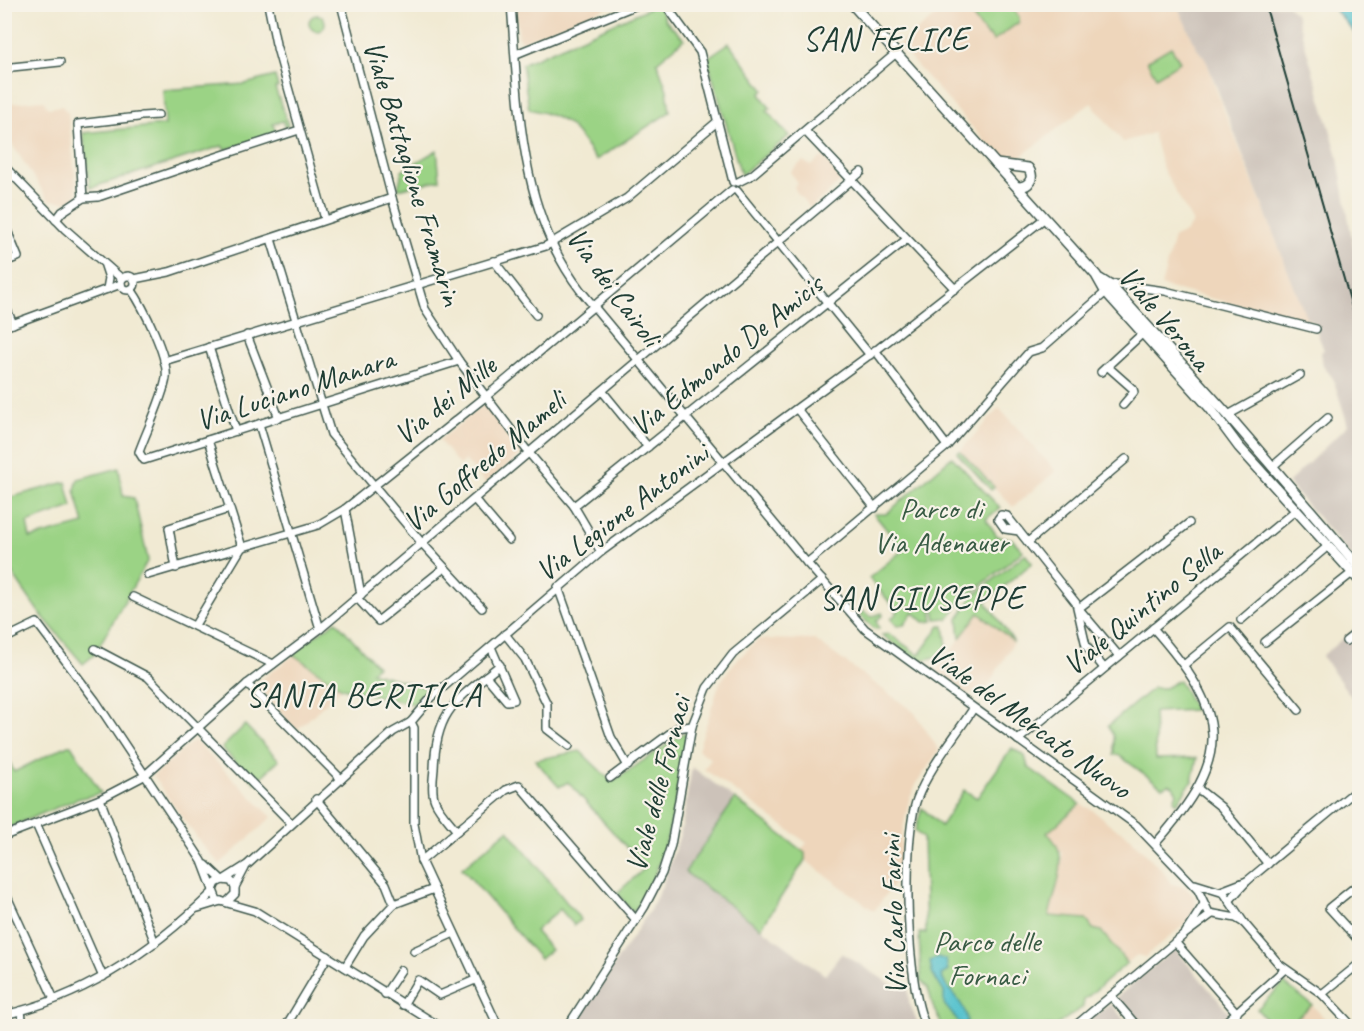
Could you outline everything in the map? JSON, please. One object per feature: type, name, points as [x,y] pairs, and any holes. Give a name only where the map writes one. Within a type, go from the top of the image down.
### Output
[{"type":"main road","points":[[852,4],[996,164],[1011,172],[1018,187],[1028,184]]},
{"type":"main road","points":[[1011,172],[1020,165],[1028,168],[1032,176],[1028,184],[1032,203]]},
{"type":"main road","name":"Viale Verona","points":[[1018,187],[1296,510],[1328,546],[1356,570]]},
{"type":"main road","name":"Viale Verona","points":[[1108,289],[1228,415],[1356,570],[1359,581]]},
{"type":"street","points":[[268,4],[299,130],[325,219]]},
{"type":"street","name":"Viale Battaglione Framarin","points":[[341,4],[392,198],[425,309],[459,361],[529,453],[574,506],[601,552]]},
{"type":"street","name":"Via dei Cairoli","points":[[511,4],[527,165],[540,220],[550,243],[560,263],[594,307],[724,463]]},
{"type":"street","points":[[516,54],[639,4]]},
{"type":"street","points":[[665,4],[700,52],[735,186],[778,243],[872,353],[947,446]]},
{"type":"street","name":"Via dei Mille","points":[[148,575],[318,525],[345,509],[594,307],[735,186],[747,179],[895,54]]},
{"type":"street","points":[[4,74],[12,67],[60,63]]},
{"type":"street","points":[[83,198],[78,124],[158,115]]},
{"type":"street","points":[[131,289],[145,310],[164,361],[550,243],[627,198],[718,121]]},
{"type":"street","points":[[56,220],[62,212],[83,198],[100,196],[299,130]]},
{"type":"street","points":[[805,131],[955,289]]},
{"type":"street","points":[[4,166],[56,220],[122,282],[125,289],[135,286],[134,279]]},
{"type":"street","name":"Via Goffredo Mameli","points":[[4,836],[100,799],[144,776],[247,684],[359,597],[861,172]]},
{"type":"street","points":[[4,327],[107,289],[129,276],[134,279],[169,272],[392,198]]},
{"type":"street","name":"Via Legione Antonini","points":[[223,880],[247,865],[393,732],[411,722],[432,697],[601,552],[872,353],[1045,218]]},
{"type":"street","points":[[4,223],[18,258],[4,262]]},
{"type":"street","points":[[272,239],[331,434],[444,568],[482,608]]},
{"type":"street","name":"Via Edmondo De Amicis","points":[[574,506],[907,239]]},
{"type":"street","points":[[494,261],[536,315]]},
{"type":"street","points":[[105,266],[109,278],[107,289]]},
{"type":"street","points":[[807,563],[947,446],[1029,352],[1042,348],[1108,289],[1126,284],[1165,291],[1316,329]]},
{"type":"street","points":[[4,303],[13,324]]},
{"type":"street","points":[[1101,372],[1143,333]]},
{"type":"street","points":[[247,335],[279,418]]},
{"type":"street","points":[[209,347],[236,431]]},
{"type":"street","name":"Via Luciano Manara","points":[[164,361],[166,378],[139,452],[144,460],[459,361]]},
{"type":"street","points":[[1107,366],[1133,389],[1134,392],[1123,405]]},
{"type":"street","points":[[1228,415],[1300,375]]},
{"type":"street","points":[[603,392],[648,447]]},
{"type":"street","points":[[797,409],[875,508]]},
{"type":"street","points":[[1272,467],[1328,418]]},
{"type":"street","points":[[259,424],[320,629]]},
{"type":"street","points":[[195,626],[242,547],[208,440]]},
{"type":"street","points":[[1028,542],[1126,459]]},
{"type":"street","name":"Viale del Mercato Nuovo","points":[[724,463],[865,629],[1136,825],[1191,881],[1200,888],[1212,891]]},
{"type":"street","points":[[475,500],[509,540]]},
{"type":"street","points":[[176,568],[169,528],[230,509]]},
{"type":"street","points":[[345,509],[359,597],[378,621],[444,568]]},
{"type":"street","name":"Viale Quintino Sella","points":[[1018,740],[1296,510]]},
{"type":"street","points":[[1079,609],[1189,523]]},
{"type":"street","points":[[1019,531],[1079,609],[1088,616],[1119,656]]},
{"type":"street","points":[[1241,620],[1328,546]]},
{"type":"street","points":[[1265,642],[1356,570]]},
{"type":"street","name":"Viale delle Fornaci","points":[[568,1026],[636,920],[662,873],[671,845],[692,726],[707,688],[733,654],[822,580]]},
{"type":"street","points":[[558,587],[611,737],[628,765]]},
{"type":"street","points":[[133,597],[273,664]]},
{"type":"street","points":[[1079,609],[1086,646],[1104,668]]},
{"type":"street","points":[[4,639],[37,623],[94,700],[201,861],[213,891],[224,901],[250,909],[439,1026]]},
{"type":"street","points":[[1185,664],[1230,627],[1299,710]]},
{"type":"street","points":[[1153,628],[1185,664],[1200,689],[1209,710],[1213,730],[1212,751],[1197,788],[1155,844]]},
{"type":"street","points":[[1346,641],[1359,630]]},
{"type":"street","points":[[505,634],[525,659],[547,704],[547,729],[569,746]]},
{"type":"street","points":[[486,676],[507,701],[514,700],[491,646]]},
{"type":"street","points":[[95,649],[148,677],[196,729],[291,824]]},
{"type":"street","points":[[457,831],[435,802],[433,781],[437,734],[440,724],[452,706],[500,665]]},
{"type":"street","points":[[247,684],[340,779]]},
{"type":"street","name":"Via Carlo Farini","points":[[926,1026],[913,981],[909,836],[914,809],[923,786],[973,709]]},
{"type":"street","points":[[411,722],[414,728],[414,824],[422,861],[498,1026]]},
{"type":"street","points":[[610,778],[677,728],[692,726]]},
{"type":"street","points":[[422,861],[506,790],[521,786],[636,920]]},
{"type":"street","points":[[1222,914],[1247,881],[1359,787]]},
{"type":"street","points":[[1197,788],[1221,807],[1268,864]]},
{"type":"street","points":[[100,799],[155,942]]},
{"type":"street","points":[[316,800],[386,884],[394,904]]},
{"type":"street","points":[[36,824],[103,977]]},
{"type":"street","points":[[201,861],[235,888],[250,909]]},
{"type":"street","name":"Via Legione Antonini","points":[[235,888],[247,865]]},
{"type":"street","points":[[4,1015],[54,999],[103,977],[155,942],[198,908],[216,884],[223,880]]},
{"type":"street","name":"Viale del Mercato Nuovo","points":[[1191,881],[1204,902]]},
{"type":"street","points":[[1185,934],[1212,891],[1221,891],[1247,881]]},
{"type":"street","points":[[1359,883],[1329,908],[1359,942]]},
{"type":"street","points":[[198,908],[233,898],[235,888]]},
{"type":"street","points":[[345,968],[364,936],[394,904],[434,889]]},
{"type":"street","points":[[4,890],[54,999]]},
{"type":"street","points":[[1221,891],[1244,923],[1285,969],[1322,994],[1352,1026]]},
{"type":"street","points":[[1204,902],[1212,914]]},
{"type":"street","points":[[1075,1026],[1212,914],[1222,914],[1244,923]]},
{"type":"street","points":[[414,951],[454,933]]},
{"type":"street","points":[[1175,942],[1237,1012]]},
{"type":"street","points":[[286,1026],[328,957]]},
{"type":"street","points":[[1322,994],[1359,963]]},
{"type":"street","points":[[385,994],[401,969]]},
{"type":"street","points":[[1221,1026],[1285,969]]},
{"type":"street","points":[[403,1005],[418,980],[440,995],[475,980]]},
{"type":"street","points":[[1111,996],[1137,1026]]},
{"type":"street","points":[[21,1011],[23,1026]]},
{"type":"shaded area","points":[[515,4],[613,5],[522,41],[519,39]]},
{"type":"shaded area","points":[[938,5],[1177,5],[1197,49],[1206,60],[1220,101],[1309,322],[1161,286],[1174,237],[1185,232],[1193,223],[1163,169],[1153,133],[1123,142],[1091,103],[1020,157],[1010,160],[1000,158],[898,45],[941,12]]},
{"type":"shaded area","points":[[1177,5],[1287,5],[1296,14],[1337,153],[1359,279],[1359,565],[1288,483],[1348,425],[1333,378],[1323,366],[1321,352],[1324,350],[1313,322],[1306,317],[1206,60],[1197,49]]},
{"type":"shaded area","points":[[43,100],[48,108],[62,106],[68,113],[77,193],[74,200],[66,202],[49,200],[5,134],[5,104]]},
{"type":"shaded area","points":[[823,156],[844,179],[810,208],[796,191],[794,186],[798,183],[790,172],[803,161],[811,166]]},
{"type":"shaded area","points":[[485,404],[522,453],[486,484],[465,460],[459,465],[439,440]]},
{"type":"shaded area","points":[[999,408],[1056,471],[1013,507],[960,451]]},
{"type":"shaded area","points":[[979,613],[1014,642],[986,689],[965,695],[935,673]]},
{"type":"shaded area","points":[[1359,625],[1359,690],[1352,698],[1322,656]]},
{"type":"shaded area","points":[[759,639],[815,640],[914,712],[939,750],[917,783],[909,800],[901,839],[901,874],[874,911],[797,854],[807,843],[704,769],[711,759],[698,750],[720,682],[735,662]]},
{"type":"shaded area","points":[[294,655],[342,688],[297,730],[255,684]]},
{"type":"shaded area","points":[[194,740],[272,817],[220,864],[203,846],[153,776]]},
{"type":"shaded area","points":[[692,767],[735,799],[685,872],[825,975],[842,953],[897,988],[900,984],[908,987],[909,1002],[919,1026],[574,1026],[650,910],[663,884],[681,832]]},
{"type":"shaded area","points":[[1081,805],[1091,809],[1116,829],[1124,832],[1163,871],[1171,884],[1185,887],[1195,897],[1196,908],[1185,924],[1145,957],[1137,955],[1127,963],[1101,931],[1093,929],[1088,920],[1049,916],[1062,862],[1062,853],[1047,833]]},
{"type":"shaded area","points":[[1175,949],[1229,1013],[1214,1026],[1137,1026],[1117,1003],[1117,997]]},
{"type":"shaded area","points":[[1112,1005],[1129,1026],[1083,1026]]},
{"type":"shaded area","points":[[1312,1005],[1332,1026],[1287,1026]]},
{"type":"green space","points":[[659,5],[665,20],[684,39],[657,62],[667,90],[670,112],[596,160],[581,139],[562,120],[529,109],[522,64]]},
{"type":"green space","points":[[959,5],[1011,5],[1019,17],[1019,22],[993,41],[965,6],[961,8]]},
{"type":"green space","points":[[314,15],[320,15],[325,23],[323,29],[314,31],[309,26],[309,20]]},
{"type":"green space","points":[[729,43],[764,90],[760,94],[770,108],[767,111],[789,136],[741,175],[707,58]]},
{"type":"green space","points":[[1171,47],[1180,62],[1156,77],[1147,61]]},
{"type":"green space","points":[[275,76],[278,87],[275,88],[288,124],[286,130],[283,121],[273,124],[276,133],[225,150],[222,146],[90,188],[83,133],[165,125],[163,90],[245,84]]},
{"type":"green space","points":[[437,150],[440,180],[398,189],[402,171]]},
{"type":"green space","points":[[960,451],[994,487],[991,490],[957,453]]},
{"type":"green space","name":"Parco di Via Adenauer","points":[[952,457],[1000,508],[986,519],[997,536],[1012,539],[1023,551],[973,592],[968,593],[947,620],[946,618],[936,619],[934,609],[931,610],[933,621],[924,622],[913,612],[904,625],[897,626],[891,619],[898,612],[869,578],[903,550],[874,514],[886,514]]},
{"type":"green space","points":[[119,468],[123,496],[134,498],[148,560],[94,655],[83,664],[38,611],[5,563],[4,499],[66,482],[72,507],[27,523],[30,538],[84,524],[75,490],[78,479]]},
{"type":"green space","points":[[1025,554],[1032,563],[986,602],[1014,642],[979,613],[960,638],[958,619],[972,597]]},
{"type":"green space","points":[[863,611],[871,617],[882,613],[883,615],[876,621],[879,628],[875,629],[859,615]]},
{"type":"green space","points":[[336,621],[377,666],[371,672],[424,687],[427,692],[413,704],[342,688],[291,653]]},
{"type":"green space","points":[[940,626],[944,626],[947,647],[940,656],[918,661],[882,635],[889,634],[919,655]]},
{"type":"green space","points":[[1179,680],[1195,710],[1154,712],[1156,759],[1197,758],[1192,781],[1177,803],[1174,800],[1177,793],[1173,786],[1169,784],[1162,787],[1117,754],[1114,755],[1114,737],[1108,726],[1153,688],[1165,688]]},
{"type":"green space","points":[[245,725],[279,760],[255,783],[222,748]]},
{"type":"green space","points":[[684,733],[688,734],[664,850],[646,893],[633,913],[617,893],[645,868],[568,782],[559,787],[535,760],[580,751],[612,782]]},
{"type":"green space","points":[[71,745],[101,793],[77,799],[5,829],[5,751],[14,772]]},
{"type":"green space","name":"Parco delle Fornaci","points":[[1012,748],[1025,756],[1028,767],[1080,804],[1047,833],[1055,842],[1061,862],[1049,916],[1086,919],[1093,929],[1101,931],[1127,963],[1084,1000],[1083,1007],[1055,1026],[942,1026],[928,988],[921,981],[919,933],[926,933],[923,838],[915,831],[922,808],[941,826],[964,790],[977,798]]},
{"type":"green space","points":[[735,799],[805,853],[805,860],[761,928],[685,872]]},
{"type":"green space","points":[[508,830],[581,920],[574,925],[560,909],[535,931],[551,950],[540,959],[462,868]]},
{"type":"green space","points":[[1284,983],[1312,1005],[1287,1026],[1272,1026],[1257,1009]]},
{"type":"water","points":[[1331,5],[1347,5],[1359,20],[1359,38]]},
{"type":"water","points":[[938,957],[946,960],[948,971],[941,975],[943,981],[960,1002],[967,1023],[961,1025],[944,1004],[944,992],[932,973],[930,961]]},
{"type":"railway","points":[[1265,4],[1360,335]]},
{"type":"district","name":"SAN FELICE","points":[[886,39]]},
{"type":"district","name":"SAN GIUSEPPE","points":[[922,598]]},
{"type":"district","name":"SANTA BERTILLA","points":[[364,695]]}]
